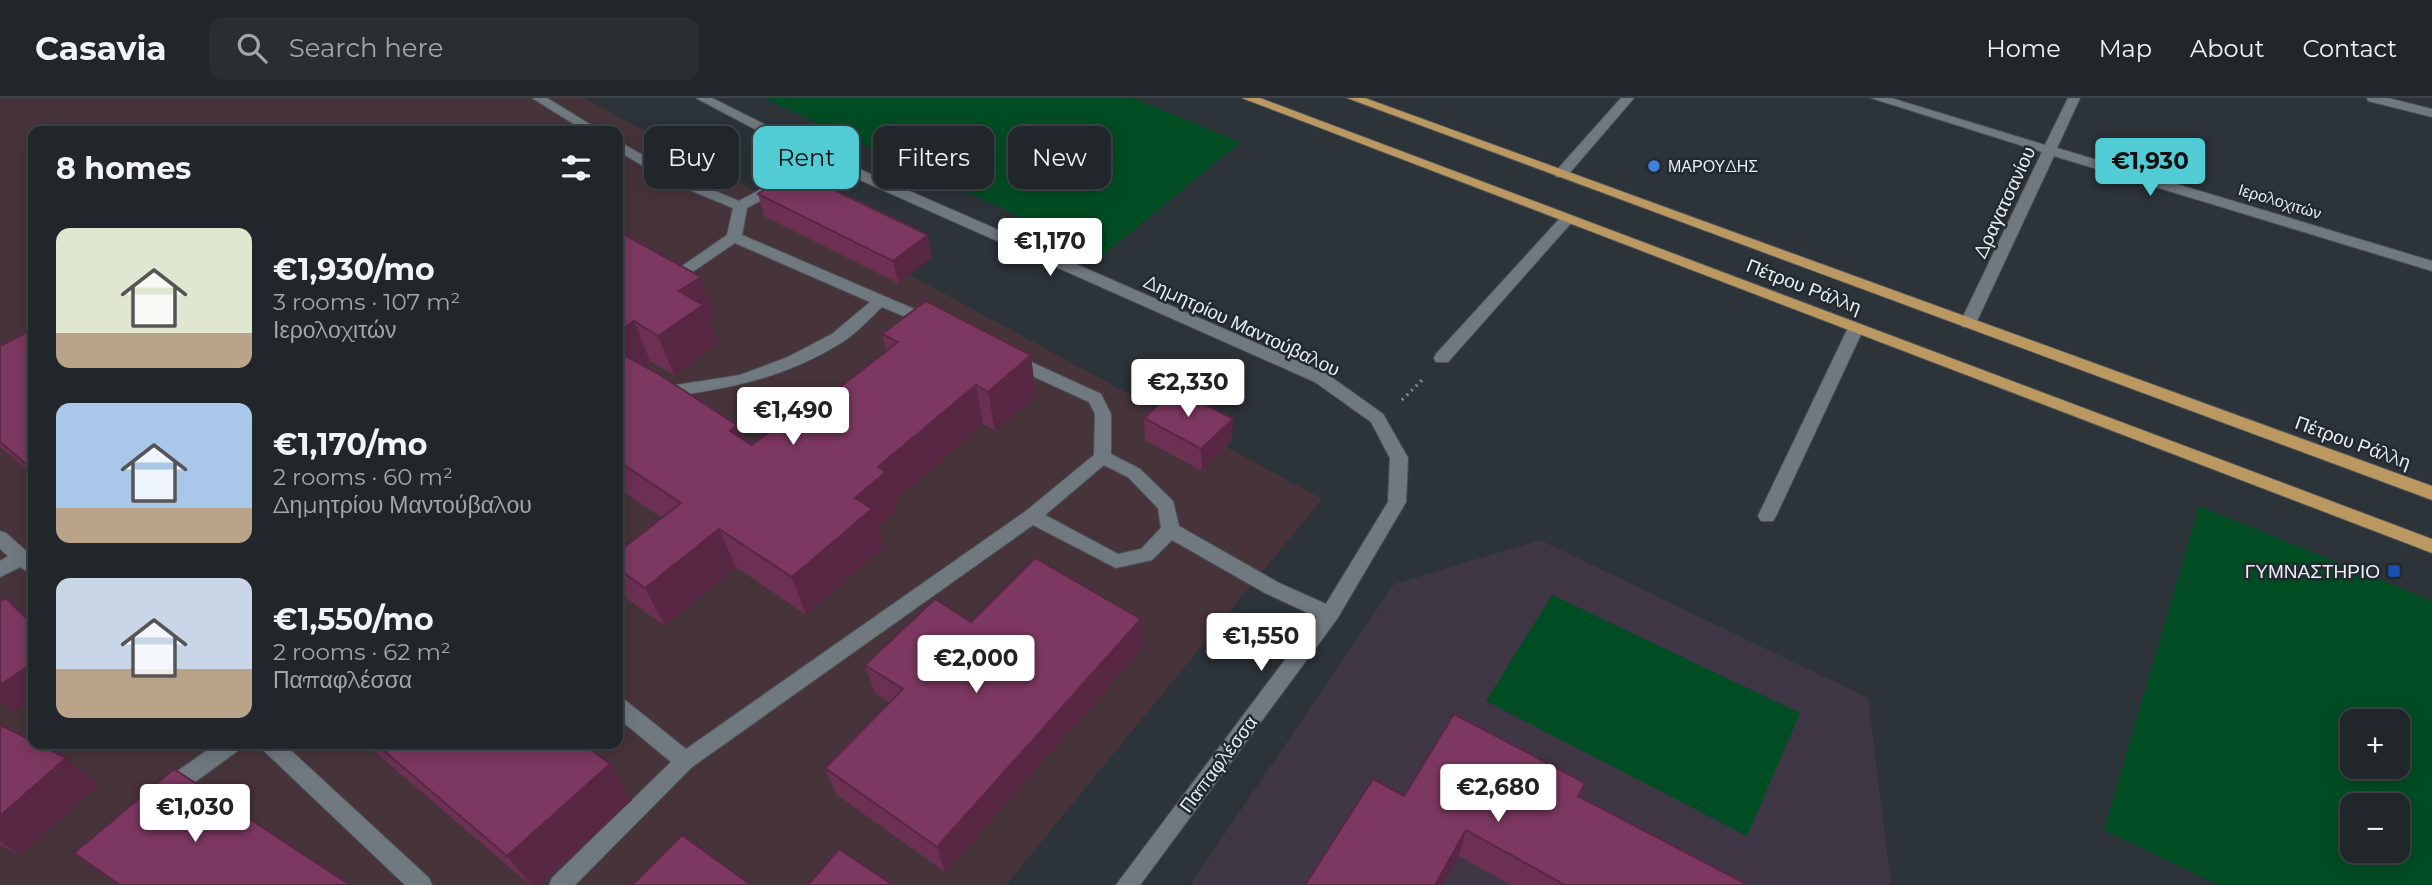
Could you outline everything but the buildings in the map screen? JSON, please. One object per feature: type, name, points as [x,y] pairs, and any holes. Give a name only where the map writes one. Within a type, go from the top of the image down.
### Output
[{"type":"main road","name":"Πέτρου Ράλλη","points":[[1248,98],[2432,544]]},
{"type":"main road","name":"Πέτρου Ράλλη","points":[[1353,98],[2432,493]]},
{"type":"street","points":[[538,98],[586,126]]},
{"type":"street","name":"Δημητρίου Μαντούβαλου","points":[[702,98],[758,126]]},
{"type":"street","points":[[1560,174],[1628,98]]},
{"type":"street","name":"Ιερολοχιτών","points":[[1877,98],[2432,266]]},
{"type":"street","name":"Δραγατσανίου","points":[[1968,323],[2074,98]]},
{"type":"street","points":[[2374,98],[2432,113]]},
{"type":"street","points":[[623,148],[675,179],[740,206]]},
{"type":"street","name":"Δημητρίου Μαντούβαλου","points":[[859,174],[1321,378],[1377,418],[1399,458]]},
{"type":"street","points":[[680,274],[734,237],[740,206],[771,189]]},
{"type":"street","points":[[1442,358],[1567,219]]},
{"type":"street","points":[[734,237],[944,329]]},
{"type":"street","points":[[682,389],[743,380],[794,361],[838,338],[881,300]]},
{"type":"street","points":[[1766,516],[1856,328]]},
{"type":"street","points":[[560,885],[685,761],[1032,516],[1102,457],[1103,414],[1095,398],[995,352]]},
{"type":"street","points":[[1102,457],[1134,473],[1167,506],[1170,530]]},
{"type":"street","name":"Παπαφλέσσα","points":[[1127,885],[1330,614],[1397,502],[1399,458]]},
{"type":"street","points":[[1032,516],[1116,561],[1146,555],[1170,530]]},
{"type":"street","points":[[1170,530],[1272,588],[1330,614]]},
{"type":"street","points":[[0,538],[27,563]]},
{"type":"street","points":[[0,570],[27,563]]},
{"type":"street","points":[[623,710],[685,761]]},
{"type":"street","points":[[144,806],[225,749]]},
{"type":"street","points":[[275,749],[421,885]]},
{"type":"shaded area","points":[[0,98],[584,98],[644,131],[644,189],[739,189],[739,182],[1322,499],[1006,885],[0,885]]},
{"type":"shaded area","points":[[1540,540],[1868,698],[1891,885],[1190,885],[1394,584]]},
{"type":"green space","points":[[764,98],[1133,98],[1240,142],[1103,255],[960,189],[994,189],[994,126],[873,126],[873,148],[859,142],[859,126],[824,126]]},
{"type":"green space","points":[[2199,506],[2432,601],[2432,885],[2219,885],[2104,830]]},
{"type":"green space","points":[[1552,595],[1800,713],[1747,836],[1486,701]]},
{"type":"place","name":"ΜΑΡΟΥΔΗΣ","points":[[1654,166]]},
{"type":"place","name":"ΓΥΜΝΑΣΤΗΡΙΟ","points":[[2394,571]]}]
